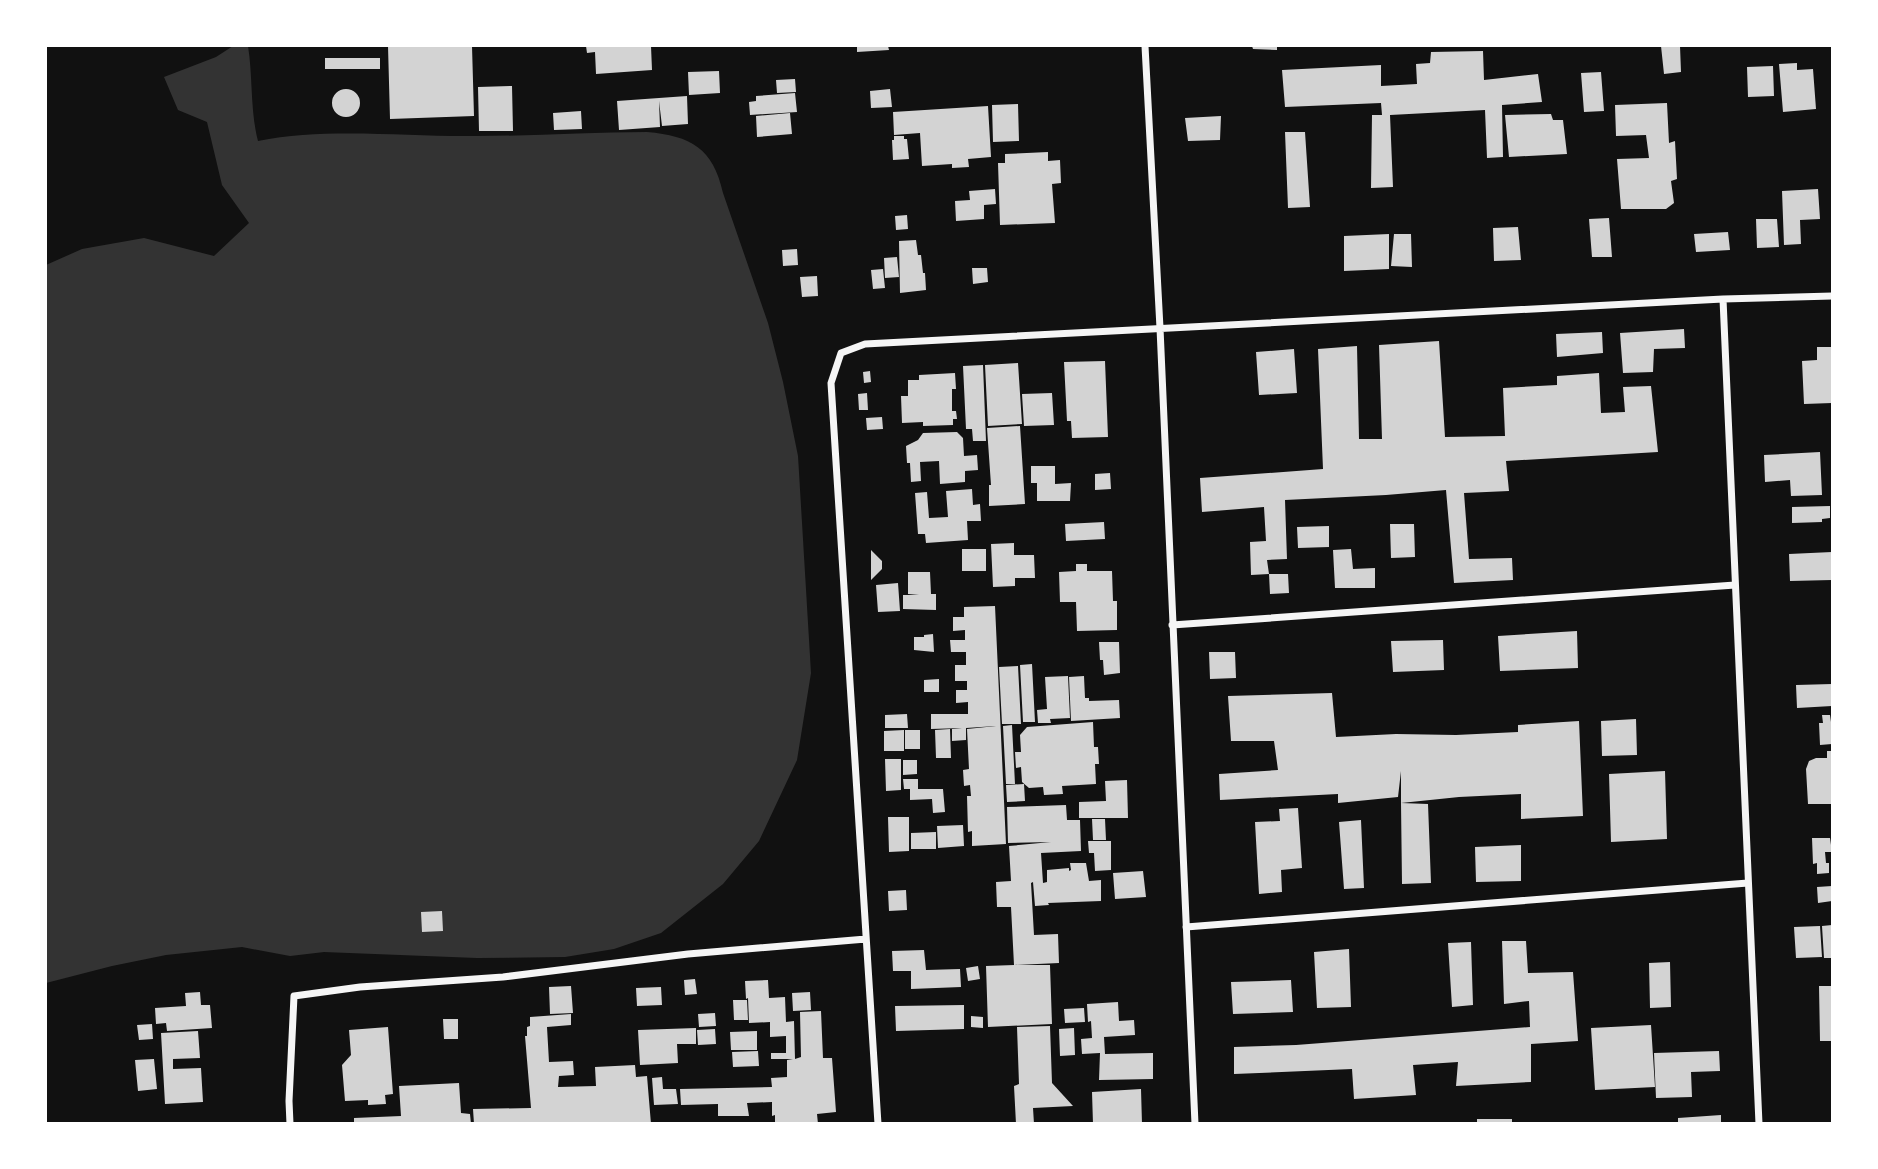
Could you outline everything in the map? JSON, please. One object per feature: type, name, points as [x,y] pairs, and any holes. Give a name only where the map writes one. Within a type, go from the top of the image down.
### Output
[{"type":"street","points":[[1145,46],[1195,1124]]},
{"type":"street","points":[[878,1124],[831,383],[841,353],[865,344],[1723,299],[1832,296]]},
{"type":"street","points":[[1723,299],[1759,1124]]},
{"type":"street","points":[[1172,625],[1735,585]]},
{"type":"street","points":[[1186,927],[1748,883]]},
{"type":"street","points":[[290,1124],[295,996],[360,987],[503,977],[688,954],[866,939]]},
{"type":"shaded area","points":[[233,46],[248,46],[258,141],[311,134],[476,136],[647,132],[688,141],[698,147],[713,165],[768,323],[798,456],[811,673],[797,760],[759,841],[723,884],[661,933],[614,949],[565,957],[477,958],[324,952],[290,956],[242,947],[166,955],[46,983],[46,265],[82,249],[144,238],[214,256],[249,223],[222,185],[207,122],[178,110],[164,77],[216,57]]},
{"type":"building","points":[[388,46],[472,46],[474,116],[390,119]]},
{"type":"building","points":[[586,46],[651,46],[652,70],[596,74],[595,52],[587,53]]},
{"type":"building","points":[[857,46],[888,46],[889,50],[857,52]]},
{"type":"building","points":[[1252,46],[1277,46],[1277,50],[1253,49]]},
{"type":"building","points":[[1661,46],[1680,46],[1681,72],[1664,74]]},
{"type":"building","points":[[1483,51],[1484,80],[1538,74],[1542,102],[1502,105],[1503,157],[1487,158],[1485,110],[1390,115],[1393,187],[1371,188],[1372,115],[1382,115],[1381,103],[1285,107],[1282,70],[1381,65],[1381,86],[1417,84],[1416,64],[1430,63],[1431,52]]},
{"type":"building","points":[[325,58],[380,58],[380,69],[325,69]]},
{"type":"building","points":[[1797,63],[1797,70],[1813,69],[1816,109],[1783,112],[1779,64]]},
{"type":"building","points":[[1773,66],[1774,96],[1748,97],[1747,67]]},
{"type":"building","points":[[719,71],[720,93],[689,95],[688,72]]},
{"type":"building","points":[[1601,72],[1604,111],[1584,112],[1581,73]]},
{"type":"building","points":[[795,79],[796,92],[777,93],[776,80]]},
{"type":"building","points":[[512,86],[513,131],[479,131],[478,87]]},
{"type":"building","points":[[346,89],[356,93],[360,103],[356,113],[346,117],[336,113],[332,103],[336,93]]},
{"type":"building","points":[[890,89],[892,107],[871,108],[870,91]]},
{"type":"building","points":[[795,93],[797,112],[750,115],[749,102],[756,101],[756,96]]},
{"type":"building","points":[[687,96],[688,124],[662,126],[659,101],[660,127],[619,130],[617,101]]},
{"type":"building","points":[[1667,103],[1669,143],[1675,141],[1677,179],[1671,181],[1674,203],[1666,209],[1621,209],[1617,159],[1649,158],[1646,135],[1616,136],[1615,105]]},
{"type":"building","points":[[1018,104],[1019,141],[993,142],[992,105]]},
{"type":"building","points":[[988,106],[991,157],[968,159],[969,167],[952,168],[952,164],[922,166],[920,133],[894,135],[893,112]]},
{"type":"building","points":[[581,111],[582,129],[554,130],[553,113]]},
{"type":"building","points":[[790,113],[792,134],[757,137],[756,116]]},
{"type":"building","points":[[1551,114],[1553,120],[1563,120],[1567,154],[1509,157],[1505,115]]},
{"type":"building","points":[[1221,116],[1220,140],[1188,141],[1185,118]]},
{"type":"building","points":[[1285,132],[1305,132],[1310,207],[1288,208]]},
{"type":"building","points":[[894,136],[904,136],[904,139],[907,139],[909,159],[893,160]]},
{"type":"building","points":[[1048,152],[1048,161],[1060,160],[1061,183],[1052,184],[1055,223],[1000,225],[998,163],[1005,163],[1005,154]]},
{"type":"building","points":[[995,189],[996,204],[984,205],[984,219],[956,221],[955,201],[970,200],[969,191]]},
{"type":"building","points":[[1818,189],[1820,219],[1800,220],[1801,244],[1784,245],[1782,191]]},
{"type":"building","points":[[907,215],[908,229],[896,230],[895,216]]},
{"type":"building","points":[[1609,218],[1612,257],[1592,257],[1589,219]]},
{"type":"building","points":[[1756,219],[1777,219],[1779,247],[1757,248]]},
{"type":"building","points":[[1518,227],[1521,260],[1494,261],[1493,228]]},
{"type":"building","points":[[1728,232],[1730,250],[1696,252],[1694,234]]},
{"type":"building","points":[[1389,234],[1389,269],[1344,271],[1344,236]]},
{"type":"building","points":[[1394,234],[1411,234],[1412,267],[1391,266]]},
{"type":"building","points":[[916,240],[925,273],[926,290],[900,293],[899,241]]},
{"type":"building","points":[[797,249],[798,265],[783,266],[782,250]]},
{"type":"building","points":[[897,257],[899,277],[885,278],[884,258]]},
{"type":"building","points":[[972,268],[987,268],[988,282],[973,284]]},
{"type":"building","points":[[883,269],[885,288],[873,289],[871,270]]},
{"type":"building","points":[[817,276],[818,296],[802,297],[800,277]]},
{"type":"building","points":[[1684,329],[1685,348],[1654,349],[1653,372],[1623,373],[1620,333]]},
{"type":"building","points":[[1602,332],[1603,353],[1557,357],[1556,334]]},
{"type":"building","points":[[1439,341],[1445,437],[1505,436],[1503,388],[1557,385],[1557,376],[1599,373],[1601,413],[1625,412],[1623,387],[1651,386],[1658,452],[1506,461],[1509,491],[1464,493],[1469,559],[1512,558],[1513,580],[1454,583],[1446,490],[1285,500],[1287,559],[1267,560],[1269,574],[1251,575],[1250,542],[1266,541],[1264,507],[1202,512],[1200,478],[1323,469],[1318,349],[1357,346],[1359,439],[1382,439],[1379,345]]},
{"type":"building","points":[[1817,347],[1832,347],[1832,403],[1804,404],[1802,361],[1817,360]]},
{"type":"building","points":[[1294,349],[1297,393],[1259,395],[1256,352]]},
{"type":"building","points":[[1105,361],[1108,437],[1072,438],[1071,421],[1067,421],[1064,362]]},
{"type":"building","points":[[1018,363],[1022,424],[988,426],[985,365]]},
{"type":"building","points":[[983,365],[986,441],[973,441],[972,429],[966,429],[963,366]]},
{"type":"building","points":[[870,371],[871,382],[864,383],[863,372]]},
{"type":"building","points":[[955,373],[956,389],[952,389],[952,411],[956,411],[957,419],[953,419],[953,425],[923,426],[923,422],[902,423],[901,396],[908,396],[908,380],[919,380],[919,375]]},
{"type":"building","points":[[867,393],[868,410],[859,410],[858,394]]},
{"type":"building","points":[[1052,393],[1054,425],[1024,426],[1022,394]]},
{"type":"building","points":[[882,417],[883,429],[867,430],[866,418]]},
{"type":"building","points":[[1020,426],[1025,504],[989,506],[991,485],[987,428]]},
{"type":"building","points":[[957,432],[963,438],[964,456],[977,455],[978,470],[965,471],[965,482],[940,484],[939,461],[920,462],[921,481],[911,482],[906,446],[918,440],[923,433]]},
{"type":"building","points":[[1820,452],[1822,495],[1791,496],[1790,480],[1765,482],[1764,455]]},
{"type":"building","points":[[1031,466],[1055,466],[1055,484],[1071,483],[1070,501],[1037,501],[1037,483],[1031,483]]},
{"type":"building","points":[[1110,473],[1111,489],[1095,490],[1095,474]]},
{"type":"building","points":[[972,489],[973,505],[980,504],[981,521],[967,521],[968,540],[926,543],[925,534],[918,534],[915,493],[927,492],[929,518],[948,517],[946,491]]},
{"type":"building","points":[[1830,506],[1830,518],[1822,519],[1822,522],[1792,523],[1792,507]]},
{"type":"building","points":[[1104,522],[1105,539],[1066,541],[1065,524]]},
{"type":"building","points":[[1390,524],[1414,524],[1415,557],[1391,558]]},
{"type":"building","points":[[1329,526],[1329,547],[1298,548],[1297,527]]},
{"type":"building","points":[[1014,543],[1014,555],[1034,555],[1035,578],[1015,578],[1015,586],[993,587],[991,544]]},
{"type":"building","points":[[962,549],[986,549],[986,571],[962,571]]},
{"type":"building","points":[[1351,549],[1353,569],[1375,568],[1375,588],[1335,588],[1333,550]]},
{"type":"building","points":[[871,550],[882,561],[882,569],[871,580]]},
{"type":"building","points":[[1832,552],[1832,580],[1790,581],[1789,554]]},
{"type":"building","points":[[1076,564],[1087,564],[1087,571],[1112,571],[1113,601],[1117,601],[1117,630],[1077,631],[1076,602],[1060,602],[1059,572],[1076,571]]},
{"type":"building","points":[[908,572],[930,572],[931,594],[936,594],[936,610],[903,609],[903,595],[919,595],[908,594]]},
{"type":"building","points":[[1269,574],[1288,574],[1289,593],[1270,594]]},
{"type":"building","points":[[898,583],[900,611],[878,612],[876,585]]},
{"type":"building","points":[[995,606],[1006,844],[972,846],[972,831],[968,832],[967,796],[971,796],[970,785],[964,786],[963,770],[969,769],[967,729],[996,726],[966,728],[966,740],[952,741],[952,729],[962,728],[931,729],[931,714],[968,714],[968,702],[956,703],[956,690],[967,690],[967,681],[955,681],[955,665],[966,665],[966,652],[951,652],[950,640],[965,640],[965,630],[953,631],[953,617],[964,617],[964,607]]},
{"type":"building","points":[[1577,631],[1578,668],[1500,671],[1498,636]]},
{"type":"building","points":[[933,634],[934,652],[914,650],[914,637]]},
{"type":"building","points":[[1443,640],[1444,670],[1393,672],[1391,641]]},
{"type":"building","points":[[1099,642],[1119,642],[1120,673],[1104,675]]},
{"type":"building","points":[[1209,652],[1235,652],[1236,678],[1210,679]]},
{"type":"building","points":[[1032,664],[1035,722],[1023,722],[1020,665]]},
{"type":"building","points":[[1018,666],[1021,724],[1002,724],[999,667]]},
{"type":"building","points":[[1068,676],[1070,718],[1038,723],[1037,710],[1047,709],[1045,677]]},
{"type":"building","points":[[1084,676],[1085,698],[1089,698],[1089,701],[1119,700],[1120,718],[1071,721],[1069,677]]},
{"type":"building","points":[[939,679],[939,692],[924,692],[924,680]]},
{"type":"building","points":[[1832,684],[1832,706],[1797,708],[1796,685]]},
{"type":"building","points":[[1332,693],[1336,737],[1518,732],[1518,725],[1579,721],[1583,816],[1521,819],[1521,794],[1401,803],[1401,771],[1398,797],[1338,803],[1338,794],[1220,800],[1219,774],[1278,770],[1274,741],[1231,741],[1228,696]]},
{"type":"building","points":[[907,714],[908,728],[885,728],[885,715]]},
{"type":"building","points":[[1822,715],[1830,715],[1832,744],[1820,745],[1819,723],[1823,723]]},
{"type":"building","points":[[1636,719],[1637,755],[1602,756],[1601,721]]},
{"type":"building","points":[[1093,722],[1094,747],[1098,747],[1099,764],[1095,764],[1096,784],[1062,786],[1063,794],[1044,795],[1043,787],[1029,788],[1022,782],[1021,767],[1016,768],[1015,752],[1021,752],[1020,735],[1027,727]]},
{"type":"building","points":[[1012,725],[1015,784],[1006,784],[1003,726]]},
{"type":"building","points":[[950,729],[951,758],[936,758],[935,730]]},
{"type":"building","points":[[904,730],[904,751],[884,751],[884,731]]},
{"type":"building","points":[[905,730],[920,730],[920,749],[905,749]]},
{"type":"building","points":[[1827,751],[1832,751],[1832,804],[1808,804],[1806,769],[1809,761],[1827,758]]},
{"type":"building","points":[[885,759],[901,759],[901,790],[886,791]]},
{"type":"building","points":[[903,760],[917,760],[917,774],[903,775]]},
{"type":"building","points":[[1665,771],[1667,839],[1611,842],[1609,774]]},
{"type":"building","points":[[903,779],[918,779],[918,789],[943,789],[945,812],[933,813],[932,799],[910,800],[910,789],[904,789]]},
{"type":"building","points":[[1127,780],[1128,818],[1079,818],[1079,802],[1106,801],[1105,781]]},
{"type":"building","points":[[1024,784],[1025,801],[1007,802],[1006,785]]},
{"type":"building","points":[[1401,803],[1428,804],[1431,883],[1402,884]]},
{"type":"building","points":[[1066,805],[1067,820],[1080,820],[1081,851],[1041,853],[1043,883],[1047,882],[1047,870],[1069,868],[1069,871],[1070,863],[1086,863],[1089,881],[1101,880],[1101,901],[1035,906],[1033,882],[1031,883],[1034,935],[1058,934],[1059,963],[1014,965],[1011,907],[997,907],[996,882],[1011,881],[1009,846],[1051,842],[1008,843],[1007,807]]},
{"type":"building","points":[[1298,808],[1302,868],[1281,870],[1282,892],[1259,894],[1255,822],[1280,821],[1279,809]]},
{"type":"building","points":[[888,817],[909,817],[909,851],[889,852]]},
{"type":"building","points":[[1092,819],[1105,819],[1106,840],[1093,840]]},
{"type":"building","points":[[1361,820],[1364,888],[1344,889],[1339,822]]},
{"type":"building","points":[[963,825],[964,846],[938,848],[937,826]]},
{"type":"building","points":[[936,832],[936,849],[911,849],[911,833]]},
{"type":"building","points":[[1812,838],[1830,838],[1832,852],[1825,852],[1829,873],[1817,874],[1817,863],[1813,864]]},
{"type":"building","points":[[1088,841],[1111,841],[1111,870],[1095,871],[1094,853],[1089,853]]},
{"type":"building","points":[[1521,845],[1521,881],[1476,882],[1475,847]]},
{"type":"building","points":[[1143,871],[1146,897],[1115,899],[1113,873]]},
{"type":"building","points":[[1832,886],[1832,901],[1818,903],[1817,887]]},
{"type":"building","points":[[906,890],[907,910],[889,911],[888,891]]},
{"type":"building","points":[[442,911],[443,931],[422,932],[421,912]]},
{"type":"building","points":[[1832,925],[1832,958],[1824,958],[1822,926]]},
{"type":"building","points":[[1820,926],[1822,957],[1796,958],[1794,927]]},
{"type":"building","points":[[1502,941],[1526,941],[1528,973],[1573,972],[1578,1041],[1531,1044],[1531,1082],[1456,1086],[1458,1062],[1413,1065],[1416,1095],[1354,1099],[1352,1069],[1234,1074],[1234,1047],[1296,1045],[1530,1027],[1529,1001],[1504,1004]]},
{"type":"building","points":[[1471,942],[1473,1005],[1452,1007],[1448,943]]},
{"type":"building","points":[[1349,949],[1351,1007],[1317,1008],[1314,952]]},
{"type":"building","points":[[924,950],[926,970],[960,969],[961,987],[911,989],[911,971],[893,971],[892,951]]},
{"type":"building","points":[[1670,962],[1671,1007],[1650,1008],[1649,963]]},
{"type":"building","points":[[1050,965],[1052,1024],[988,1027],[986,966]]},
{"type":"building","points":[[978,966],[980,979],[968,981],[966,968]]},
{"type":"building","points":[[695,979],[697,994],[685,995],[684,980]]},
{"type":"building","points":[[768,980],[769,998],[785,997],[786,1022],[794,1021],[795,1059],[801,1057],[800,1012],[821,1011],[823,1058],[832,1058],[836,1112],[817,1114],[818,1124],[775,1124],[772,1102],[747,1103],[749,1116],[718,1116],[718,1104],[681,1105],[680,1089],[772,1087],[771,1078],[787,1077],[787,1060],[793,1059],[771,1059],[771,1053],[786,1053],[786,1036],[770,1037],[770,1022],[749,1023],[745,981]]},
{"type":"building","points":[[1291,980],[1293,1012],[1233,1014],[1231,982]]},
{"type":"building","points":[[571,986],[573,1013],[550,1014],[549,987]]},
{"type":"building","points":[[1819,986],[1832,986],[1832,1041],[1820,1041]]},
{"type":"building","points":[[661,987],[662,1005],[637,1006],[636,988]]},
{"type":"building","points":[[200,992],[201,1005],[210,1005],[212,1028],[167,1031],[166,1023],[156,1024],[155,1008],[186,1006],[185,993]]},
{"type":"building","points":[[810,992],[811,1010],[793,1011],[792,993]]},
{"type":"building","points":[[733,1000],[747,1000],[748,1020],[734,1020]]},
{"type":"building","points":[[1118,1002],[1119,1021],[1134,1020],[1135,1035],[1104,1037],[1105,1054],[1153,1053],[1153,1079],[1099,1080],[1100,1053],[1082,1054],[1081,1039],[1092,1038],[1087,1004]]},
{"type":"building","points":[[964,1005],[964,1029],[896,1031],[895,1006]]},
{"type":"building","points":[[1084,1008],[1085,1022],[1065,1023],[1064,1009]]},
{"type":"building","points":[[715,1013],[716,1026],[699,1027],[698,1014]]},
{"type":"building","points":[[571,1014],[571,1025],[547,1027],[549,1062],[573,1061],[574,1075],[559,1076],[558,1087],[596,1086],[595,1067],[635,1065],[636,1077],[647,1076],[651,1124],[474,1124],[473,1109],[531,1108],[525,1036],[527,1027],[530,1026],[530,1017]]},
{"type":"building","points":[[971,1016],[983,1017],[983,1028],[971,1027]]},
{"type":"building","points":[[443,1019],[458,1019],[458,1039],[444,1039]]},
{"type":"building","points":[[152,1024],[153,1039],[139,1040],[137,1025]]},
{"type":"building","points":[[1651,1025],[1655,1087],[1595,1090],[1591,1028]]},
{"type":"building","points":[[1050,1026],[1052,1083],[1073,1106],[1033,1108],[1034,1124],[1016,1124],[1014,1086],[1019,1084],[1017,1027]]},
{"type":"building","points":[[388,1027],[393,1094],[385,1095],[386,1104],[368,1105],[368,1100],[345,1101],[342,1065],[351,1055],[349,1030]]},
{"type":"building","points":[[696,1028],[696,1044],[677,1044],[678,1063],[640,1065],[638,1030]]},
{"type":"building","points":[[1074,1028],[1075,1055],[1060,1056],[1059,1029]]},
{"type":"building","points":[[715,1029],[716,1044],[698,1045],[697,1030]]},
{"type":"building","points":[[198,1031],[200,1058],[173,1059],[173,1069],[201,1068],[203,1102],[165,1104],[161,1033]]},
{"type":"building","points":[[757,1031],[757,1050],[731,1050],[730,1032]]},
{"type":"building","points":[[758,1051],[759,1066],[733,1067],[732,1052]]},
{"type":"building","points":[[1719,1051],[1720,1071],[1691,1072],[1692,1097],[1656,1098],[1654,1053]]},
{"type":"building","points":[[154,1059],[157,1089],[138,1091],[135,1060]]},
{"type":"building","points":[[662,1077],[663,1089],[676,1089],[678,1104],[654,1105],[652,1078]]},
{"type":"building","points":[[459,1083],[461,1113],[470,1114],[471,1124],[354,1124],[354,1118],[401,1116],[399,1086]]},
{"type":"building","points":[[1141,1089],[1142,1124],[1093,1124],[1092,1092]]},
{"type":"building","points":[[1721,1115],[1721,1124],[1678,1124],[1678,1118]]},
{"type":"building","points":[[1477,1119],[1512,1119],[1512,1124],[1477,1124]]}]
